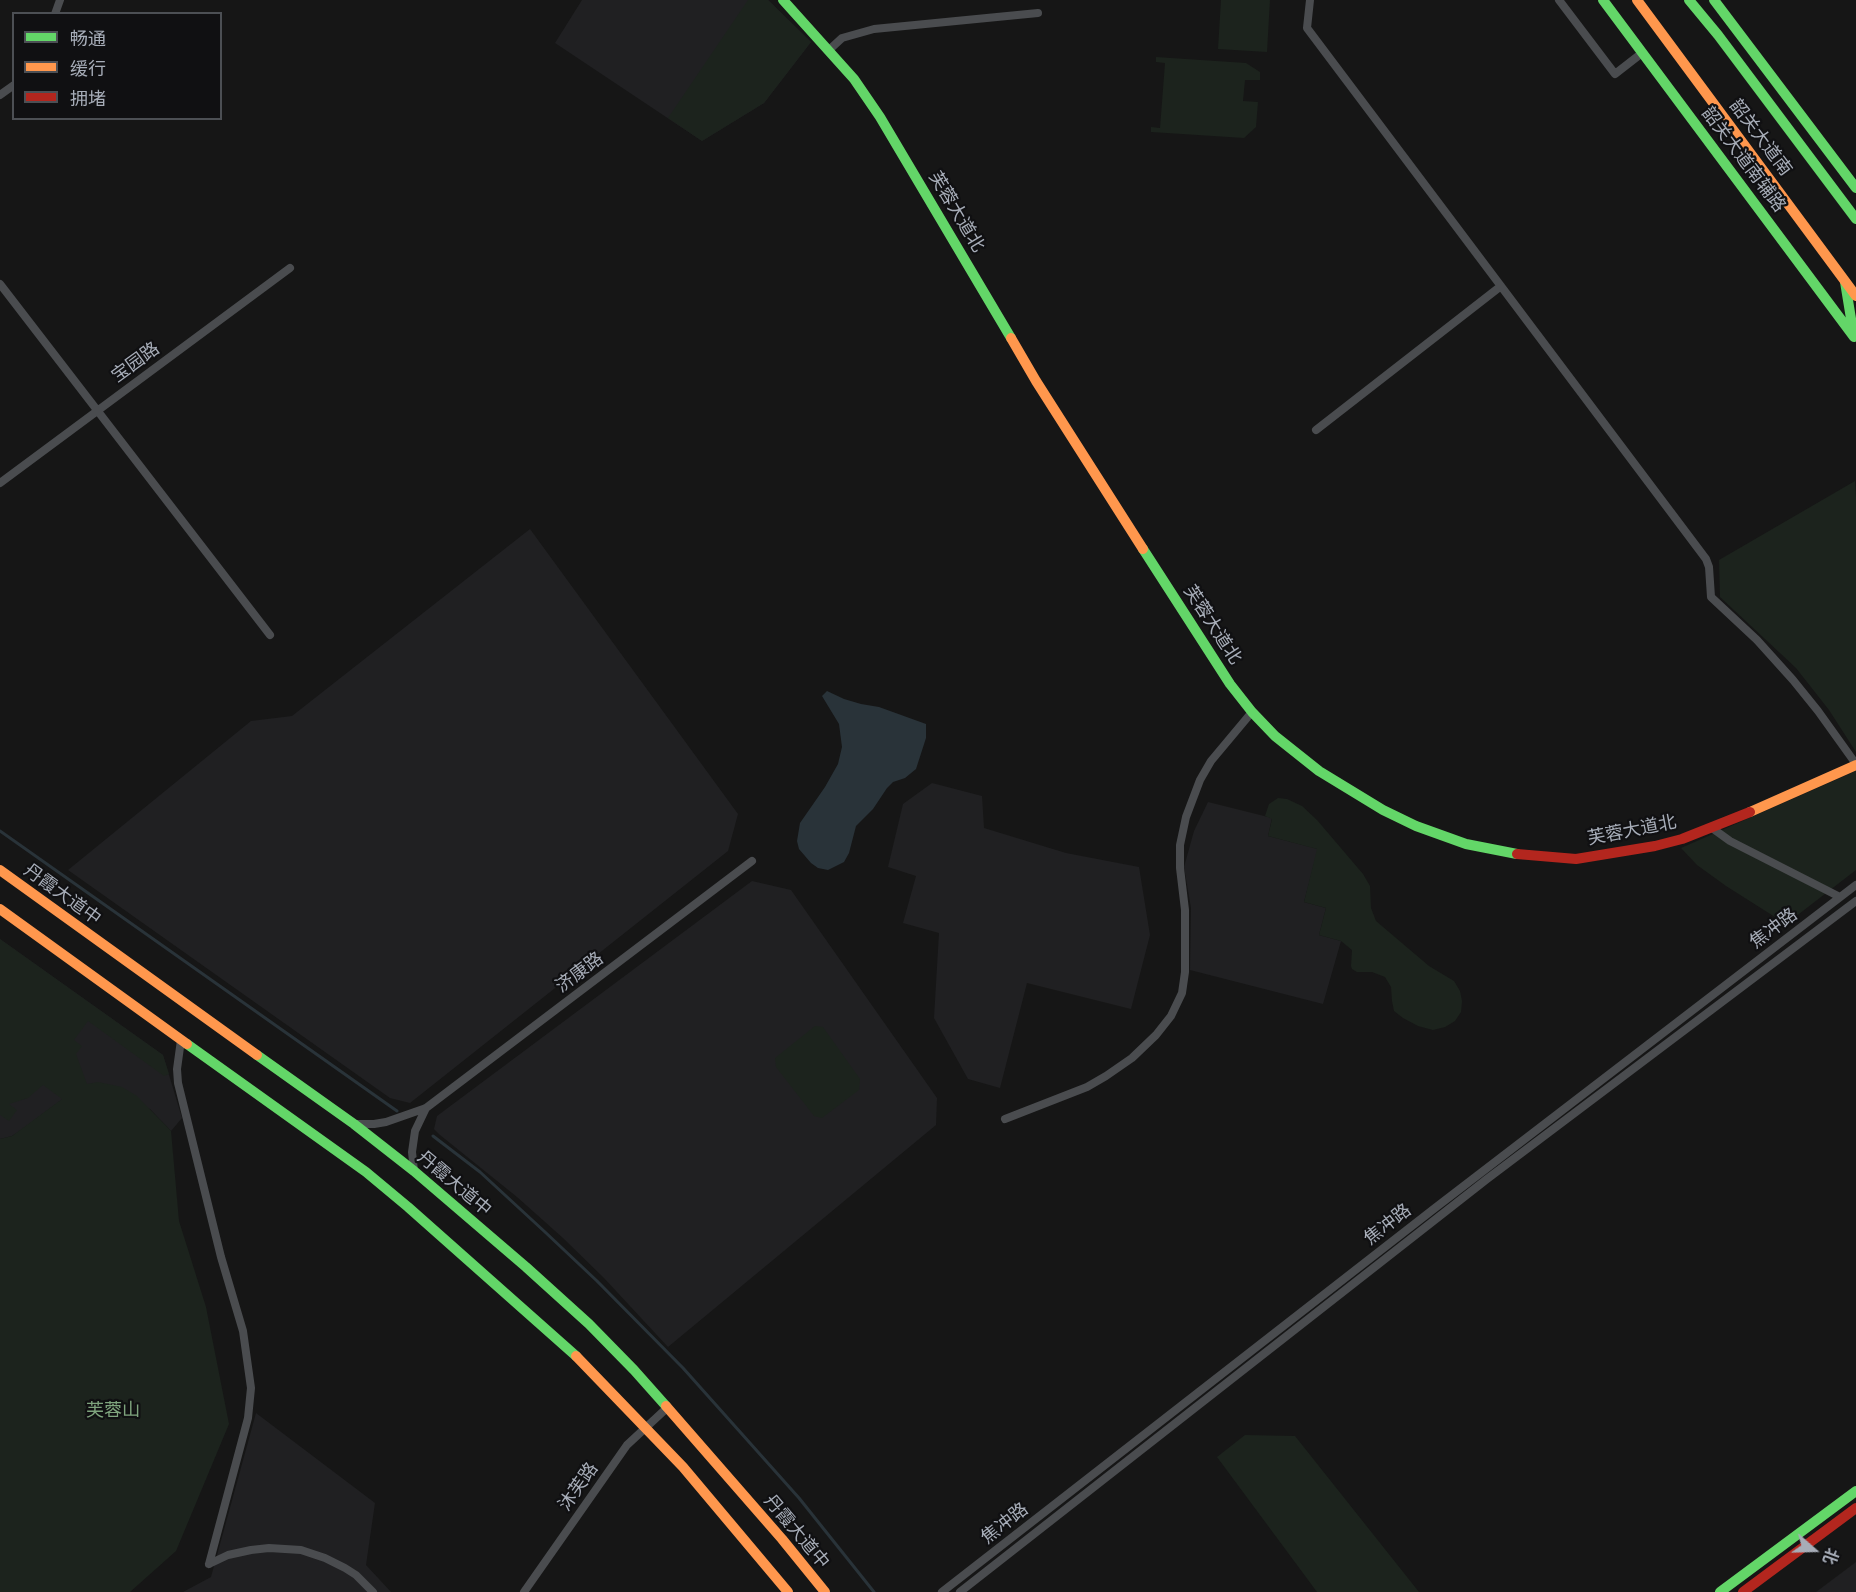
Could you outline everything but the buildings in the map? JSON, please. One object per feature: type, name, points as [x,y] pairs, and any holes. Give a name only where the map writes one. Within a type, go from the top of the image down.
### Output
[{"type":"main road","name":"芙蓉大道北","points":[[783,0],[854,79],[880,117],[1036,381],[1225,677],[1252,712],[1297,755],[1343,787],[1416,826],[1466,844],[1527,856],[1576,859],[1655,846],[1682,839],[1856,764]]},
{"type":"main road","name":"韶关大道南辅路","points":[[1603,0],[1855,338]]},
{"type":"main road","name":"韶关大道南","points":[[1637,0],[1856,296]]},
{"type":"main road","name":"韶关大道南","points":[[1689,0],[1718,34],[1856,219]]},
{"type":"main road","points":[[1714,0],[1856,188]]},
{"type":"main road","points":[[1845,280],[1855,338]]},
{"type":"main road","name":"丹霞大道中","points":[[0,870],[354,1124],[414,1171],[526,1268],[589,1324],[634,1370],[782,1539],[825,1592]]},
{"type":"main road","points":[[0,909],[366,1172],[408,1207],[568,1348],[683,1467],[788,1592]]},
{"type":"main road","points":[[1720,1592],[1856,1491]]},
{"type":"main road","points":[[1743,1592],[1856,1508]]},
{"type":"street","points":[[1310,0],[1307,28],[1706,559],[1709,567],[1711,597],[1757,640],[1793,680],[1856,764]]},
{"type":"street","points":[[1560,0],[1615,74],[1642,53]]},
{"type":"street","points":[[829,50],[842,38],[874,29],[1038,13]]},
{"type":"street","name":"宝园路","points":[[0,483],[290,268]]},
{"type":"street","points":[[0,284],[270,635]]},
{"type":"street","points":[[1316,430],[1501,286]]},
{"type":"street","points":[[1005,1119],[1086,1087],[1106,1076],[1132,1058],[1156,1035],[1171,1016],[1182,993],[1185,972],[1185,910],[1180,868],[1180,844],[1186,817],[1200,780],[1211,761],[1252,712]]},
{"type":"street","points":[[1712,828],[1730,841],[1840,897]]},
{"type":"street","name":"济康路","points":[[354,1124],[374,1125],[426,1108],[752,861]]},
{"type":"street","name":"焦冲路","points":[[942,1592],[1435,1208],[1856,885]]},
{"type":"street","name":"焦冲路","points":[[960,1592],[1487,1179],[1856,901]]},
{"type":"street","points":[[181,1040],[177,1070],[178,1083],[221,1257],[243,1331],[251,1388],[248,1418],[209,1564],[251,1550],[269,1548],[301,1550],[345,1568],[374,1592]]},
{"type":"street","name":"济康路","points":[[414,1171],[412,1152],[415,1131],[426,1108]]},
{"type":"street","name":"沐芙路","points":[[524,1592],[627,1445],[668,1407]]},
{"type":"shaded area","points":[[582,0],[768,0],[811,42],[764,103],[702,141],[555,43]]},
{"type":"shaded area","points":[[530,529],[738,814],[728,851],[410,1103],[390,1098],[68,870],[251,721],[292,716]]},
{"type":"shaded area","points":[[827,691],[844,699],[879,707],[926,724],[926,738],[916,769],[887,788],[873,809],[856,826],[849,853],[844,862],[828,870],[818,868],[811,863],[799,849],[797,841],[800,823],[838,764],[842,747],[839,724],[822,696]]},
{"type":"shaded area","points":[[932,783],[982,796],[984,828],[1066,853],[1139,867],[1150,935],[1131,1009],[1027,983],[1000,1088],[968,1079],[934,1018],[939,933],[903,923],[916,876],[888,867],[903,804]]},
{"type":"shaded area","points":[[1208,802],[1272,818],[1268,836],[1318,849],[1304,902],[1326,908],[1319,935],[1341,941],[1323,1004],[1190,970],[1191,908],[1184,867],[1194,831]]},
{"type":"shaded area","points":[[752,881],[791,890],[937,1098],[936,1125],[668,1347],[563,1238],[434,1129],[437,1116]]},
{"type":"shaded area","points":[[0,939],[163,1055],[182,1118],[171,1131],[150,1109],[76,1089],[12,1136],[0,1139]]},
{"type":"shaded area","points":[[256,1413],[375,1503],[366,1565],[391,1592],[183,1592],[211,1577]]},
{"type":"shaded area","points":[[1856,1562],[1856,1592],[1816,1592]]},
{"type":"green space","points":[[748,0],[768,0],[811,42],[764,103],[702,141],[668,118]]},
{"type":"green space","points":[[1221,0],[1270,0],[1267,52],[1218,49]]},
{"type":"green space","points":[[1156,57],[1246,63],[1260,72],[1260,80],[1245,80],[1243,101],[1258,102],[1256,127],[1244,138],[1151,132],[1151,127],[1160,128],[1165,63],[1156,62]]},
{"type":"green space","points":[[1855,481],[1856,752],[1829,710],[1796,668],[1720,597],[1719,560]]},
{"type":"green space","points":[[1856,771],[1856,870],[1786,924],[1726,886],[1697,865],[1681,848]]},
{"type":"green space","points":[[1278,798],[1287,799],[1302,806],[1317,820],[1363,874],[1370,886],[1371,908],[1376,921],[1429,966],[1454,981],[1460,991],[1462,1001],[1461,1012],[1455,1021],[1433,1030],[1418,1026],[1403,1018],[1394,1011],[1391,987],[1385,977],[1352,969],[1352,950],[1341,941],[1319,935],[1326,908],[1304,902],[1317,849],[1268,836],[1272,819],[1265,816],[1269,804]]},
{"type":"green space","name":"芙蓉山","points":[[0,939],[163,1055],[169,1074],[164,1076],[88,1021],[74,1040],[82,1046],[76,1054],[87,1084],[98,1082],[122,1087],[137,1096],[171,1131],[179,1221],[206,1307],[229,1424],[176,1551],[130,1592],[0,1592],[0,1139],[12,1136],[62,1099],[43,1085],[28,1098],[9,1104],[17,1110],[9,1121],[0,1115]]},
{"type":"green space","points":[[815,1026],[823,1027],[860,1079],[859,1090],[822,1118],[814,1116],[776,1067],[775,1058]]},
{"type":"green space","points":[[1245,1435],[1295,1436],[1419,1592],[1317,1592],[1217,1457]]},
{"type":"waterway","points":[[0,831],[397,1111]]},
{"type":"waterway","points":[[433,1136],[480,1172],[545,1232],[683,1368],[799,1498],[874,1592]]},
{"type":"traffic: fast","points":[[783,0],[854,79],[880,117],[1011,338]]},
{"type":"traffic: fast","points":[[1603,0],[1854,337]]},
{"type":"traffic: fast","points":[[1689,0],[1718,35],[1856,219]]},
{"type":"traffic: fast","points":[[1714,0],[1856,188]]},
{"type":"traffic: fast","points":[[1845,282],[1854,337]]},
{"type":"traffic: fast","points":[[1143,549],[1230,684],[1275,736],[1319,771],[1383,810],[1416,826],[1466,844],[1517,854]]},
{"type":"traffic: fast","points":[[187,1044],[366,1172],[576,1356]]},
{"type":"traffic: fast","points":[[257,1055],[354,1124],[414,1171],[526,1267],[589,1324],[666,1406]]},
{"type":"traffic: fast","points":[[1720,1592],[1856,1491]]},
{"type":"traffic: slow","points":[[1637,0],[1856,296]]},
{"type":"traffic: slow","points":[[1011,338],[1143,549]]},
{"type":"traffic: slow","points":[[1750,812],[1856,765]]},
{"type":"traffic: slow","points":[[0,870],[257,1055]]},
{"type":"traffic: slow","points":[[0,909],[187,1044]]},
{"type":"traffic: slow","points":[[576,1356],[683,1467],[788,1592]]},
{"type":"traffic: slow","points":[[666,1406],[825,1592]]},
{"type":"traffic: jam","points":[[1517,854],[1576,859],[1655,846],[1682,839],[1750,812]]},
{"type":"traffic: jam","points":[[1743,1592],[1856,1508]]}]
